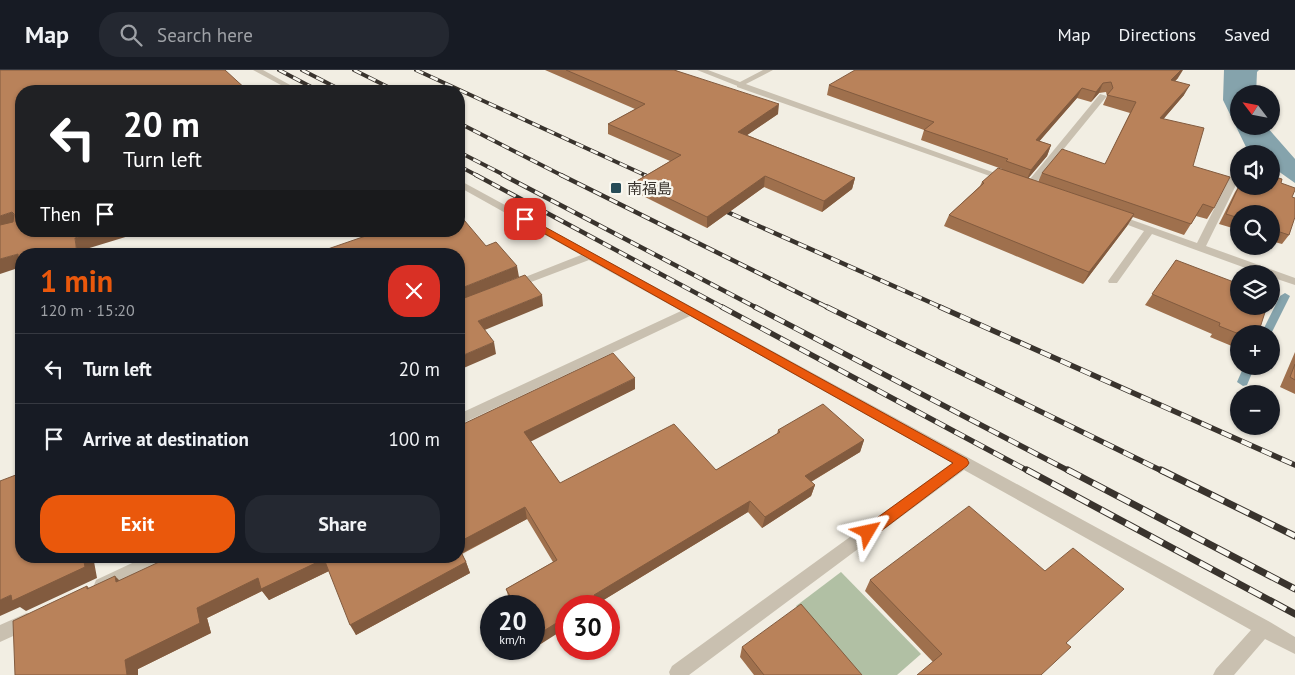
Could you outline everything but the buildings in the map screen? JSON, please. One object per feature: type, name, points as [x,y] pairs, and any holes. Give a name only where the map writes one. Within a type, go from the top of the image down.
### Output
[{"type":"street","points":[[257,70],[286,85]]},
{"type":"street","points":[[701,70],[1033,188],[1103,96]]},
{"type":"street","points":[[740,85],[769,70]]},
{"type":"street","points":[[465,186],[1295,646]]},
{"type":"street","points":[[1200,247],[1230,187]]},
{"type":"street","points":[[1103,213],[1295,282]]},
{"type":"street","points":[[1113,281],[1150,229]]},
{"type":"street","points":[[503,290],[591,255]]},
{"type":"street","points":[[465,417],[690,312]]},
{"type":"street","points":[[680,675],[678,672],[963,463]]},
{"type":"street","points":[[86,593],[149,563]]},
{"type":"street","points":[[0,634],[43,613]]},
{"type":"street","points":[[1222,675],[1264,628]]},
{"type":"green space","points":[[841,572],[921,654],[897,675],[857,675],[796,606]]},
{"type":"water","points":[[1224,70],[1259,70],[1257,72],[1256,85],[1230,85],[1230,114],[1223,100]]},
{"type":"water","points":[[1240,135],[1274,135],[1295,159],[1295,183],[1280,172],[1280,145],[1245,145]]},
{"type":"waterway","points":[[1270,325],[1285,296]]},
{"type":"waterway","points":[[1243,382],[1246,375]]},
{"type":"railway","points":[[279,70],[308,85]]},
{"type":"railway","points":[[302,70],[331,85]]},
{"type":"railway","points":[[354,70],[384,85]]},
{"type":"railway","points":[[416,70],[449,85]]},
{"type":"railway","points":[[465,92],[647,176]]},
{"type":"railway","points":[[465,126],[562,176]]},
{"type":"railway","points":[[465,155],[506,176]]},
{"type":"railway","points":[[465,169],[478,176]]},
{"type":"railway","points":[[476,175],[724,308]]},
{"type":"railway","points":[[503,175],[757,308]]},
{"type":"railway","points":[[644,175],[659,182]]},
{"type":"railway","points":[[562,176],[829,308]]},
{"type":"railway","points":[[716,207],[943,308]]},
{"type":"railway","points":[[722,307],[1030,472]]},
{"type":"railway","points":[[755,307],[1071,472]]},
{"type":"railway","points":[[827,307],[1164,472]]},
{"type":"railway","points":[[940,307],[1295,465]]},
{"type":"railway","points":[[1027,470],[1295,614]]},
{"type":"railway","points":[[1068,470],[1295,589]]},
{"type":"railway","points":[[1161,470],[1295,536]]},
{"type":"place","name":"南福島","points":[[616,188]]},
{"type":"route","points":[[525,219],[963,463],[868,532]]}]
